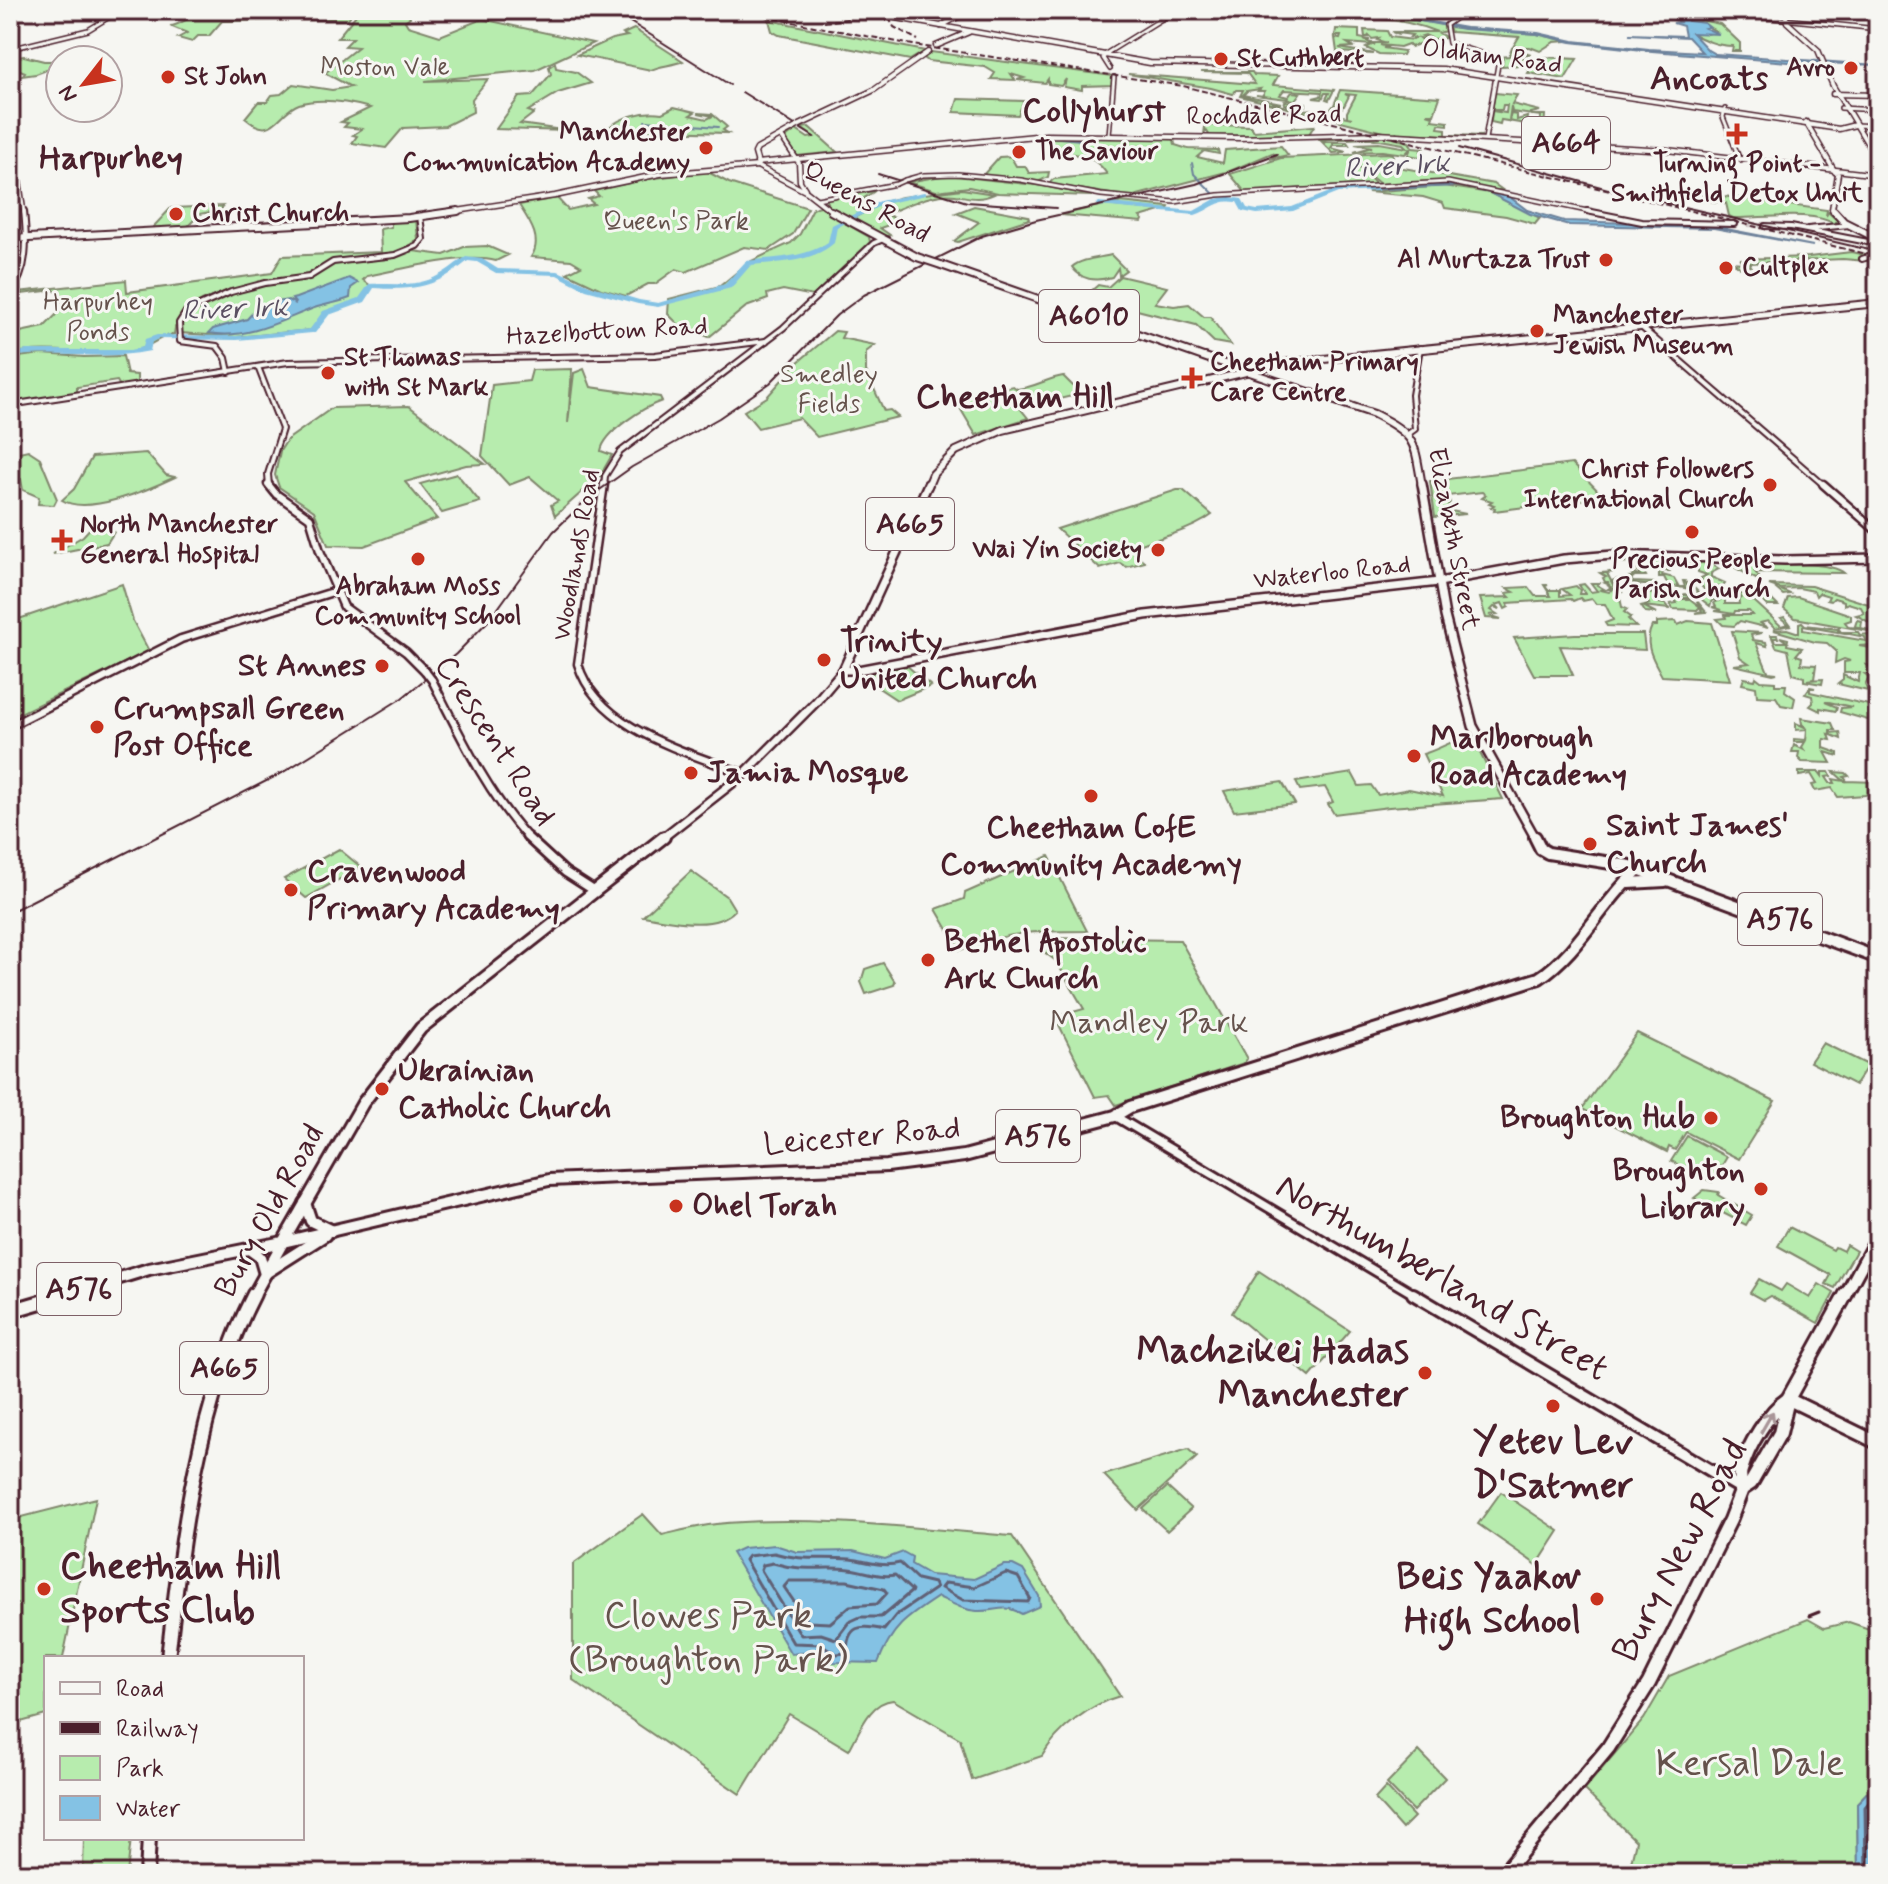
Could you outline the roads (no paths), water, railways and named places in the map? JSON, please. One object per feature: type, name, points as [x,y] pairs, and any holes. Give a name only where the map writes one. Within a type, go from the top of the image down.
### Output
[{"type":"main road","name":"Oldham Road","points":[[851,10],[940,33],[969,32],[1128,59],[1188,65],[1402,67],[1495,75],[1806,123],[1853,127]]},
{"type":"main road","points":[[953,19],[968,19],[973,10]]},
{"type":"main road","points":[[933,48],[940,33],[953,19],[973,10]]},
{"type":"main road","points":[[1783,10],[1781,18],[1818,55],[1853,127],[1878,161]]},
{"type":"main road","points":[[969,32],[973,25]]},
{"type":"main road","name":"Queens Road","points":[[969,32],[933,48],[874,90],[757,149],[759,165],[807,192],[856,226],[917,257],[1234,369]]},
{"type":"main road","points":[[1796,32],[1812,42],[1818,55]]},
{"type":"main road","points":[[940,33],[952,39]]},
{"type":"main road","points":[[1805,42],[1812,42]]},
{"type":"main road","points":[[1836,93],[1878,95]]},
{"type":"main road","name":"Oldham Road","points":[[1806,123],[1853,127]]},
{"type":"main road","points":[[1806,123],[1834,171],[1832,209],[1836,217],[1878,241]]},
{"type":"main road","name":"Rochdale Road","points":[[795,162],[887,149],[1030,136],[1267,138],[1377,134],[1667,150],[1834,171]]},
{"type":"main road","points":[[781,136],[807,192]]},
{"type":"main road","name":"Rochdale Road","points":[[10,239],[25,235],[420,216],[536,199],[660,174],[795,162],[887,149]]},
{"type":"main road","name":"Rochdale Road","points":[[1741,160],[1878,176]]},
{"type":"main road","name":"A665","points":[[596,892],[744,774],[843,670],[933,474],[948,457],[976,441],[1017,426],[1290,364],[1401,349],[1878,303]]},
{"type":"main road","points":[[1251,372],[1290,364]]},
{"type":"main road","points":[[1234,369],[1267,371],[1284,383]]},
{"type":"main road","name":"A665","points":[[1209,381],[1234,369],[1251,372]]},
{"type":"main road","points":[[1251,372],[1267,371]]},
{"type":"main road","points":[[1251,372],[1368,411],[1409,435]]},
{"type":"main road","name":"Elizabeth Street","points":[[1409,435],[1418,451],[1439,582],[1473,726],[1535,842],[1547,854],[1635,867]]},
{"type":"main road","name":"Waterloo Road","points":[[843,670],[858,670],[1145,615],[1439,582],[1543,561],[1604,556],[1775,560],[1878,558]]},
{"type":"main road","name":"A576","points":[[1635,867],[1878,958]]},
{"type":"main road","name":"Leicester Road","points":[[283,1242],[549,1180],[887,1166],[964,1156],[1115,1116],[1182,1090],[1539,978],[1559,965],[1619,885],[1629,880],[1635,867]]},
{"type":"main road","points":[[1619,885],[1644,881],[1681,882]]},
{"type":"main road","name":"Bury Old Road","points":[[168,1656],[198,1468],[217,1392],[236,1333],[265,1274],[347,1129],[393,1058],[438,1013],[596,892]]},
{"type":"main road","points":[[305,1203],[311,1221],[332,1231]]},
{"type":"main road","points":[[249,1249],[263,1261],[265,1274],[332,1231]]},
{"type":"main road","points":[[1878,1235],[1788,1399],[1878,1443]]},
{"type":"main road","name":"A576","points":[[10,1311],[149,1269],[283,1242]]},
{"type":"main road","name":"Bury New Road","points":[[1503,1874],[1619,1733],[1649,1683],[1730,1520],[1742,1489],[1740,1472],[1776,1407],[1788,1399]]},
{"type":"main road","points":[[147,1874],[149,1840]]},
{"type":"street","points":[[10,49],[94,28],[111,16],[109,10]]},
{"type":"street","points":[[1111,70],[1103,59],[1105,55],[1165,17],[1184,10]]},
{"type":"street","points":[[1467,10],[1447,25],[1449,42],[1453,46],[1498,58],[1485,139]]},
{"type":"street","points":[[1697,10],[1878,29]]},
{"type":"street","points":[[1109,135],[1114,77]]},
{"type":"street","points":[[1844,108],[1878,110]]},
{"type":"street","points":[[1724,110],[1741,160]]},
{"type":"street","points":[[1853,127],[1878,126]]},
{"type":"street","points":[[10,142],[15,149],[27,263],[19,286],[10,294]]},
{"type":"street","points":[[817,199],[896,184],[923,175],[958,174],[1021,180],[1093,194],[1167,202],[1218,195],[1435,182],[1472,185],[1651,223],[1734,224]]},
{"type":"street","points":[[229,372],[226,358],[217,346],[180,341],[180,320],[186,312],[231,292],[265,283],[309,277],[333,262],[382,258],[407,251],[423,239],[420,216]]},
{"type":"street","points":[[1806,230],[1849,225]]},
{"type":"street","points":[[1765,226],[1878,241]]},
{"type":"street","name":"Woodlands Road","points":[[744,774],[614,716],[597,702],[581,680],[578,664],[604,486],[611,463],[651,427],[783,328],[874,243],[881,240]]},
{"type":"street","points":[[1865,259],[1878,254]]},
{"type":"street","points":[[1641,327],[1878,532]]},
{"type":"street","name":"Hazelbottom Road","points":[[10,405],[295,362],[655,355],[766,341]]},
{"type":"street","name":"Elizabeth Street","points":[[1409,435],[1415,429],[1412,395],[1420,348]]},
{"type":"street","points":[[1401,349],[1419,360]]},
{"type":"street","name":"Crescent Road","points":[[258,367],[282,429],[267,481],[276,494],[310,518],[344,607],[406,652],[425,671],[496,800],[514,826],[552,865],[596,892]]},
{"type":"street","points":[[10,726],[181,639],[336,591]]},
{"type":"street","name":"Northumberland Street","points":[[1115,1116],[1742,1489]]},
{"type":"water","points":[[1302,10],[1375,12],[1466,28],[1538,33],[1573,41],[1649,49],[1702,52],[1688,37],[1629,34],[1685,36],[1683,26],[1673,23],[1681,22],[1672,19],[1680,18],[1680,10],[1691,11],[1688,21],[1704,23],[1709,27],[1705,28],[1719,34],[1692,33],[1715,54],[1878,65],[1789,62],[1652,51],[1571,42],[1537,34],[1463,29],[1377,13]]},
{"type":"water","points":[[1434,184],[1456,186],[1360,190]]},
{"type":"water","points":[[1462,187],[1487,189],[1511,198],[1527,210],[1564,221],[1706,225],[1813,246],[1714,228],[1569,225],[1530,214],[1490,193]]},
{"type":"water","points":[[349,278],[358,283],[351,288],[350,298],[250,332],[209,333],[247,319],[258,307],[288,300],[296,304],[292,299]]},
{"type":"water","points":[[775,1545],[797,1552],[853,1551],[885,1559],[903,1552],[912,1557],[911,1564],[930,1575],[974,1579],[1004,1565],[1013,1565],[1023,1570],[1039,1596],[1040,1606],[1022,1614],[1005,1608],[977,1611],[938,1597],[901,1624],[878,1663],[833,1662],[819,1651],[791,1654],[732,1553],[743,1548]]},
{"type":"water","points":[[1878,1781],[1878,1874],[1858,1874],[1857,1803]]},
{"type":"waterway","points":[[645,121],[718,127]]},
{"type":"waterway","points":[[1050,137],[1080,140]]},
{"type":"waterway","points":[[1192,163],[1194,174],[1214,194]]},
{"type":"waterway","name":"River Irk","points":[[1099,204],[1195,213],[1217,200],[1230,199],[1240,200],[1244,210],[1257,212],[1293,209],[1337,191],[1376,190]]},
{"type":"waterway","name":"River Irk","points":[[10,355],[27,352],[130,353],[147,349],[148,341],[157,337],[237,338],[312,331],[326,313],[362,300],[372,286],[399,287],[433,281],[466,259],[480,260],[496,271],[558,273],[589,288],[658,305],[728,286],[749,263],[803,257],[821,250],[831,243],[834,226],[882,202],[924,194]]},
{"type":"waterway","name":"River Irk","points":[[1304,203],[1309,203]]},
{"type":"tunnel","points":[[1747,225],[1765,226]]},
{"type":"tram line","points":[[611,10],[730,85]]},
{"type":"tram line","points":[[742,92],[814,137]]},
{"type":"tram line","points":[[1459,148],[1619,192],[1878,252]]},
{"type":"tram line","points":[[10,912],[282,773],[402,698],[456,654],[491,618],[553,532],[587,499],[632,467],[719,418],[770,383],[837,315],[864,295],[982,236],[1036,220],[1196,184],[1277,154]]},
{"type":"tram line","points":[[878,174],[967,202],[1056,208]]},
{"type":"tram line","points":[[1809,1616],[1819,1612]]},
{"type":"railway","points":[[731,10],[913,45],[1183,86],[1878,257]]},
{"type":"railway","points":[[824,22],[855,18],[875,10]]},
{"type":"railway","points":[[884,10],[894,27],[918,40]]},
{"type":"place","name":"St Cuthbert","points":[[1221,59]]},
{"type":"place","name":"Avro","points":[[1851,68]]},
{"type":"place","name":"St John","points":[[168,77]]},
{"type":"place","name":"Turning Point - Smithfield Detox Unit","points":[[1737,134]]},
{"type":"place","name":"Manchester Communication Academy","points":[[706,148]]},
{"type":"place","name":"The Saviour","points":[[1019,152]]},
{"type":"place","name":"Christ Church","points":[[176,214]]},
{"type":"place","name":"Al Murtaza Trust","points":[[1606,260]]},
{"type":"place","name":"Cultplex","points":[[1726,268]]},
{"type":"place","name":"Manchester Jewish Museum","points":[[1537,331]]},
{"type":"place","name":"St Thomas with St Mark","points":[[328,373]]},
{"type":"place","name":"Cheetham Primary Care Centre","points":[[1192,378]]},
{"type":"place","name":"Christ Followers International Church","points":[[1770,485]]},
{"type":"place","name":"Precious People Parish Church","points":[[1692,532]]},
{"type":"place","name":"North Manchester General Hospital","points":[[62,540]]},
{"type":"place","name":"Wai Yin Society","points":[[1158,550]]},
{"type":"place","name":"Abraham Moss Community School","points":[[418,559]]},
{"type":"place","name":"Trinity United Church","points":[[824,660]]},
{"type":"place","name":"St Annes","points":[[382,666]]},
{"type":"place","name":"Crumpsall Green Post Office","points":[[97,727]]},
{"type":"place","name":"Marlborough Road Academy","points":[[1414,756]]},
{"type":"place","name":"Jamia Mosque","points":[[691,773]]},
{"type":"place","name":"Cheetham CofE Community Academy","points":[[1091,796]]},
{"type":"place","name":"Saint James' Church","points":[[1590,844]]},
{"type":"place","name":"Cravenwood Primary Academy","points":[[291,890]]},
{"type":"place","name":"Bethel Apostolic Ark Church","points":[[928,960]]},
{"type":"place","name":"Ukrainian Catholic Church","points":[[382,1089]]},
{"type":"place","name":"Broughton Hub","points":[[1711,1118]]},
{"type":"place","name":"Broughton Library","points":[[1761,1189]]},
{"type":"place","name":"Ohel Torah","points":[[676,1206]]},
{"type":"place","name":"Machzikei Hadas Manchester","points":[[1425,1373]]},
{"type":"place","name":"Yetev Lev D'Satmer","points":[[1553,1406]]},
{"type":"place","name":"Cheetham Hill Sports Club","points":[[44,1589]]},
{"type":"place","name":"Beis Yaakov High School","points":[[1597,1599]]},
{"type":"district","name":"Ancoats","points":[[1709,79]]},
{"type":"district","name":"Collyhurst","points":[[1094,111]]},
{"type":"district","name":"Harpurhey","points":[[111,158]]},
{"type":"district","name":"Cheetham Hill","points":[[1015,397]]},
{"type":"park label","name":"Moston Vale","points":[[385,68]]},
{"type":"park label","name":"Queen's Park","points":[[676,222]]},
{"type":"park label","name":"Harpurhey Ponds","points":[[98,318]]},
{"type":"park label","name":"Smedley Fields","points":[[829,390]]},
{"type":"park label","name":"Mandley Park","points":[[1149,1023]]},
{"type":"park label","name":"Clowes Park (Broughton Park)","points":[[708,1638]]},
{"type":"park label","name":"Kersal Dale","points":[[1750,1764]]}]
